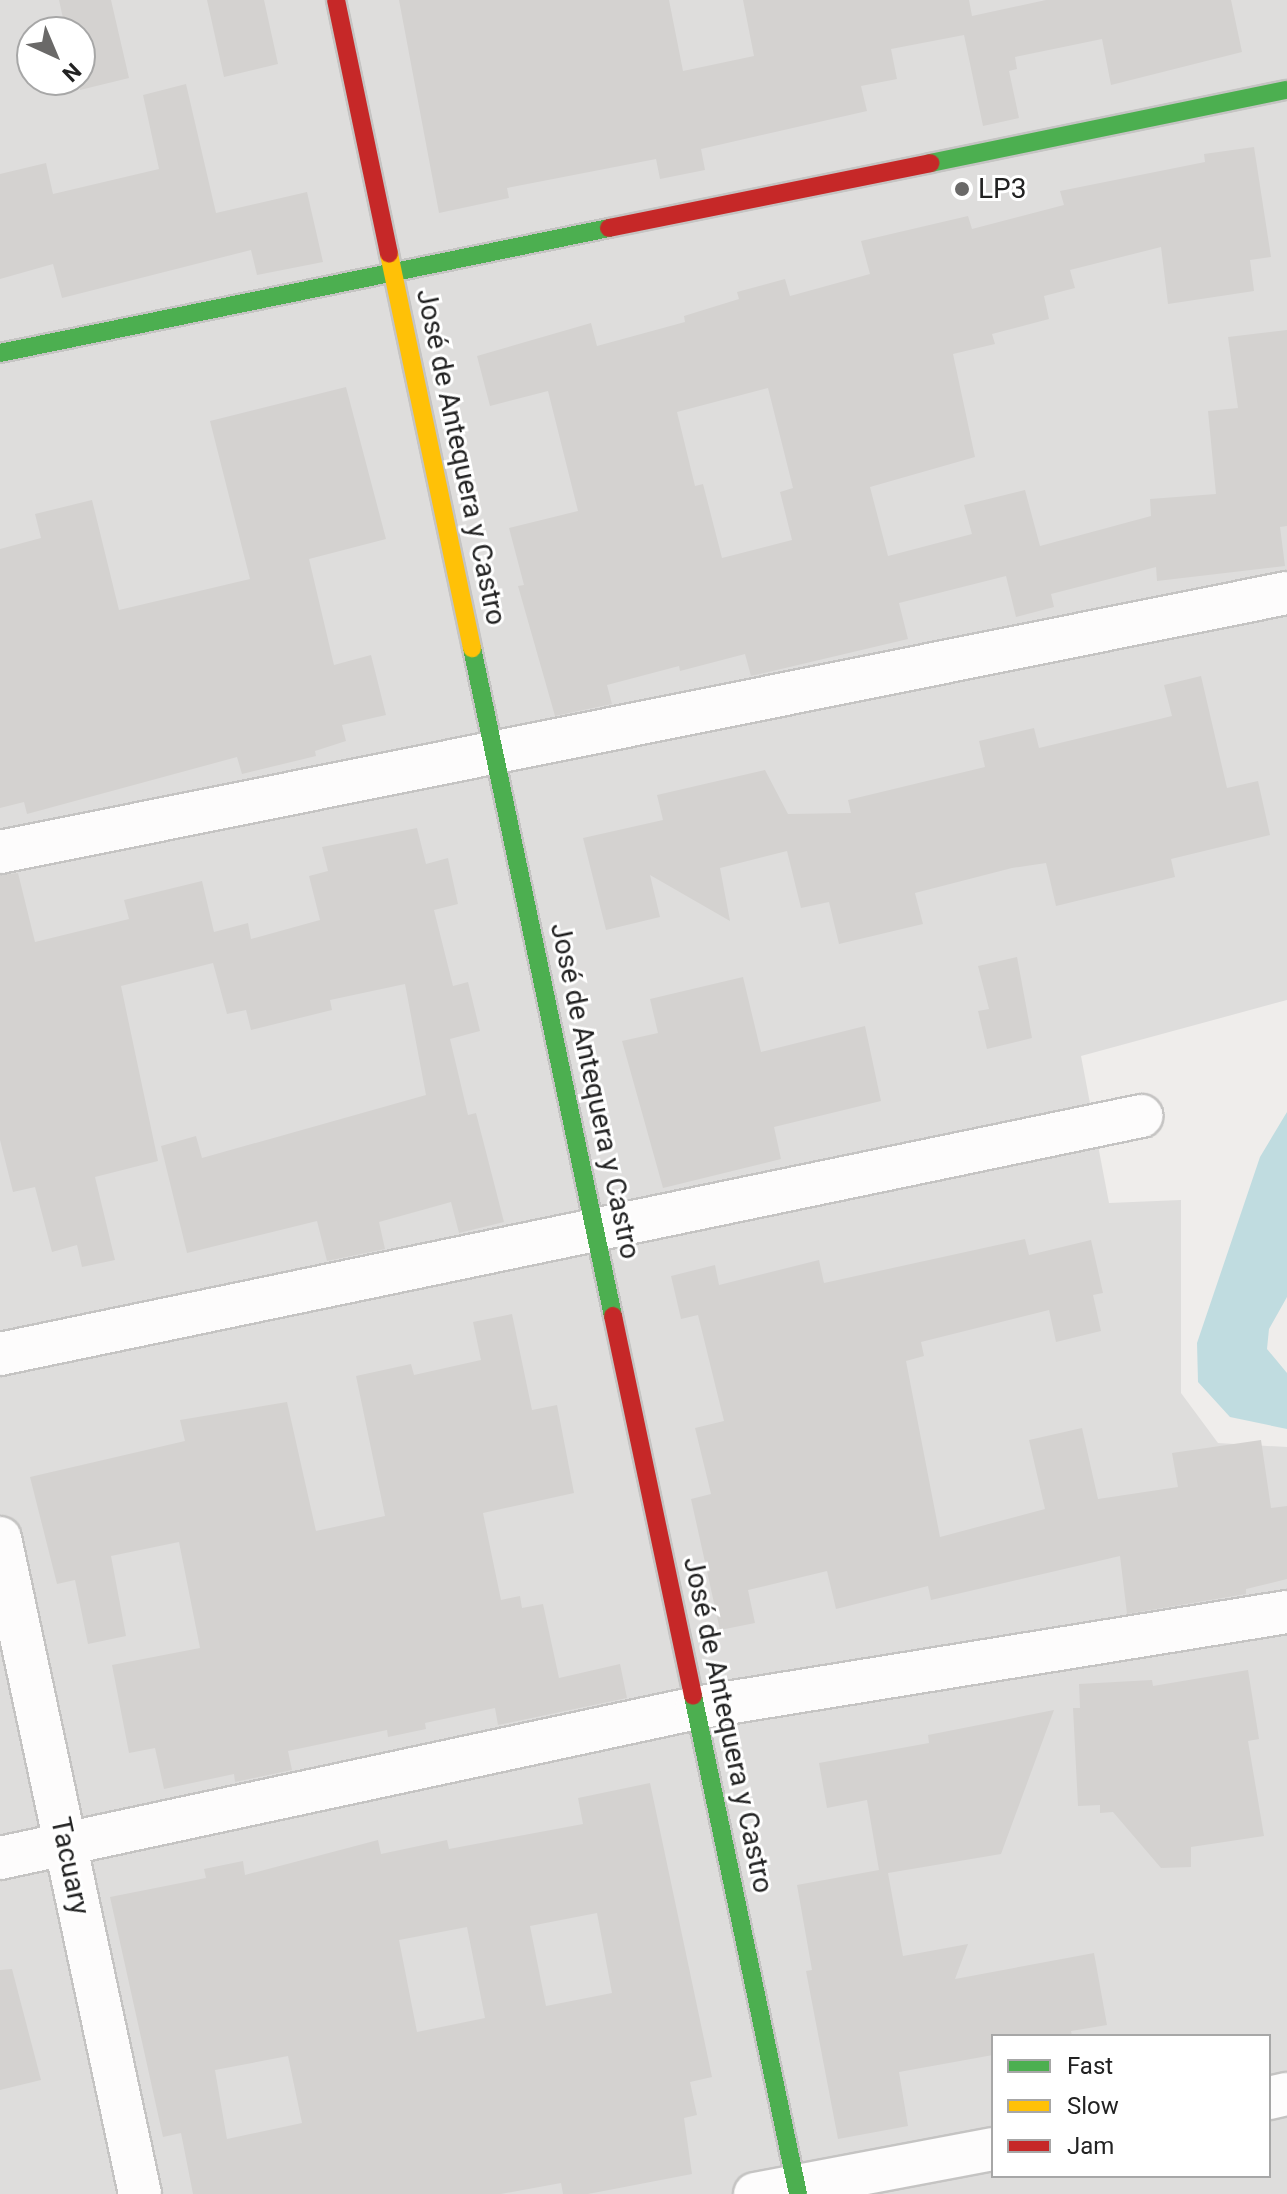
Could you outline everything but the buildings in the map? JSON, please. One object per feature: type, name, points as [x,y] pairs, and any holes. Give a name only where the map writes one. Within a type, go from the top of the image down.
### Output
[{"type":"street","name":"José de Antequera y Castro","points":[[336,0],[797,2190]]},
{"type":"street","points":[[0,353],[1287,90]]},
{"type":"street","points":[[0,852],[1287,593]]},
{"type":"street","points":[[0,1354],[1141,1116]]},
{"type":"street","name":"Tacuary","points":[[0,1538],[140,2194]]},
{"type":"street","points":[[0,1858],[696,1708],[1287,1612]]},
{"type":"street","points":[[755,2194],[797,2190],[991,2149]]},
{"type":"shaded area","points":[[0,0],[1287,0],[1287,1000],[1081,1056],[1109,1203],[1181,1200],[1181,1393],[1218,1443],[1287,1447],[1287,2194],[0,2194]]},
{"type":"water","points":[[1287,1112],[1287,1297],[1269,1329],[1267,1349],[1287,1373],[1287,1429],[1230,1417],[1198,1382],[1197,1343],[1260,1157]]},
{"type":"traffic: fast","points":[[930,163],[1287,90]]},
{"type":"traffic: fast","points":[[0,353],[609,228]]},
{"type":"traffic: fast","points":[[472,648],[613,1316]]},
{"type":"traffic: fast","points":[[693,1696],[798,2194]]},
{"type":"traffic: slow","points":[[389,254],[472,648]]},
{"type":"traffic: jam","points":[[336,0],[389,254]]},
{"type":"traffic: jam","points":[[609,228],[930,163]]},
{"type":"traffic: jam","points":[[613,1316],[693,1696]]},
{"type":"place","name":"LP3","points":[[962,189]]}]
